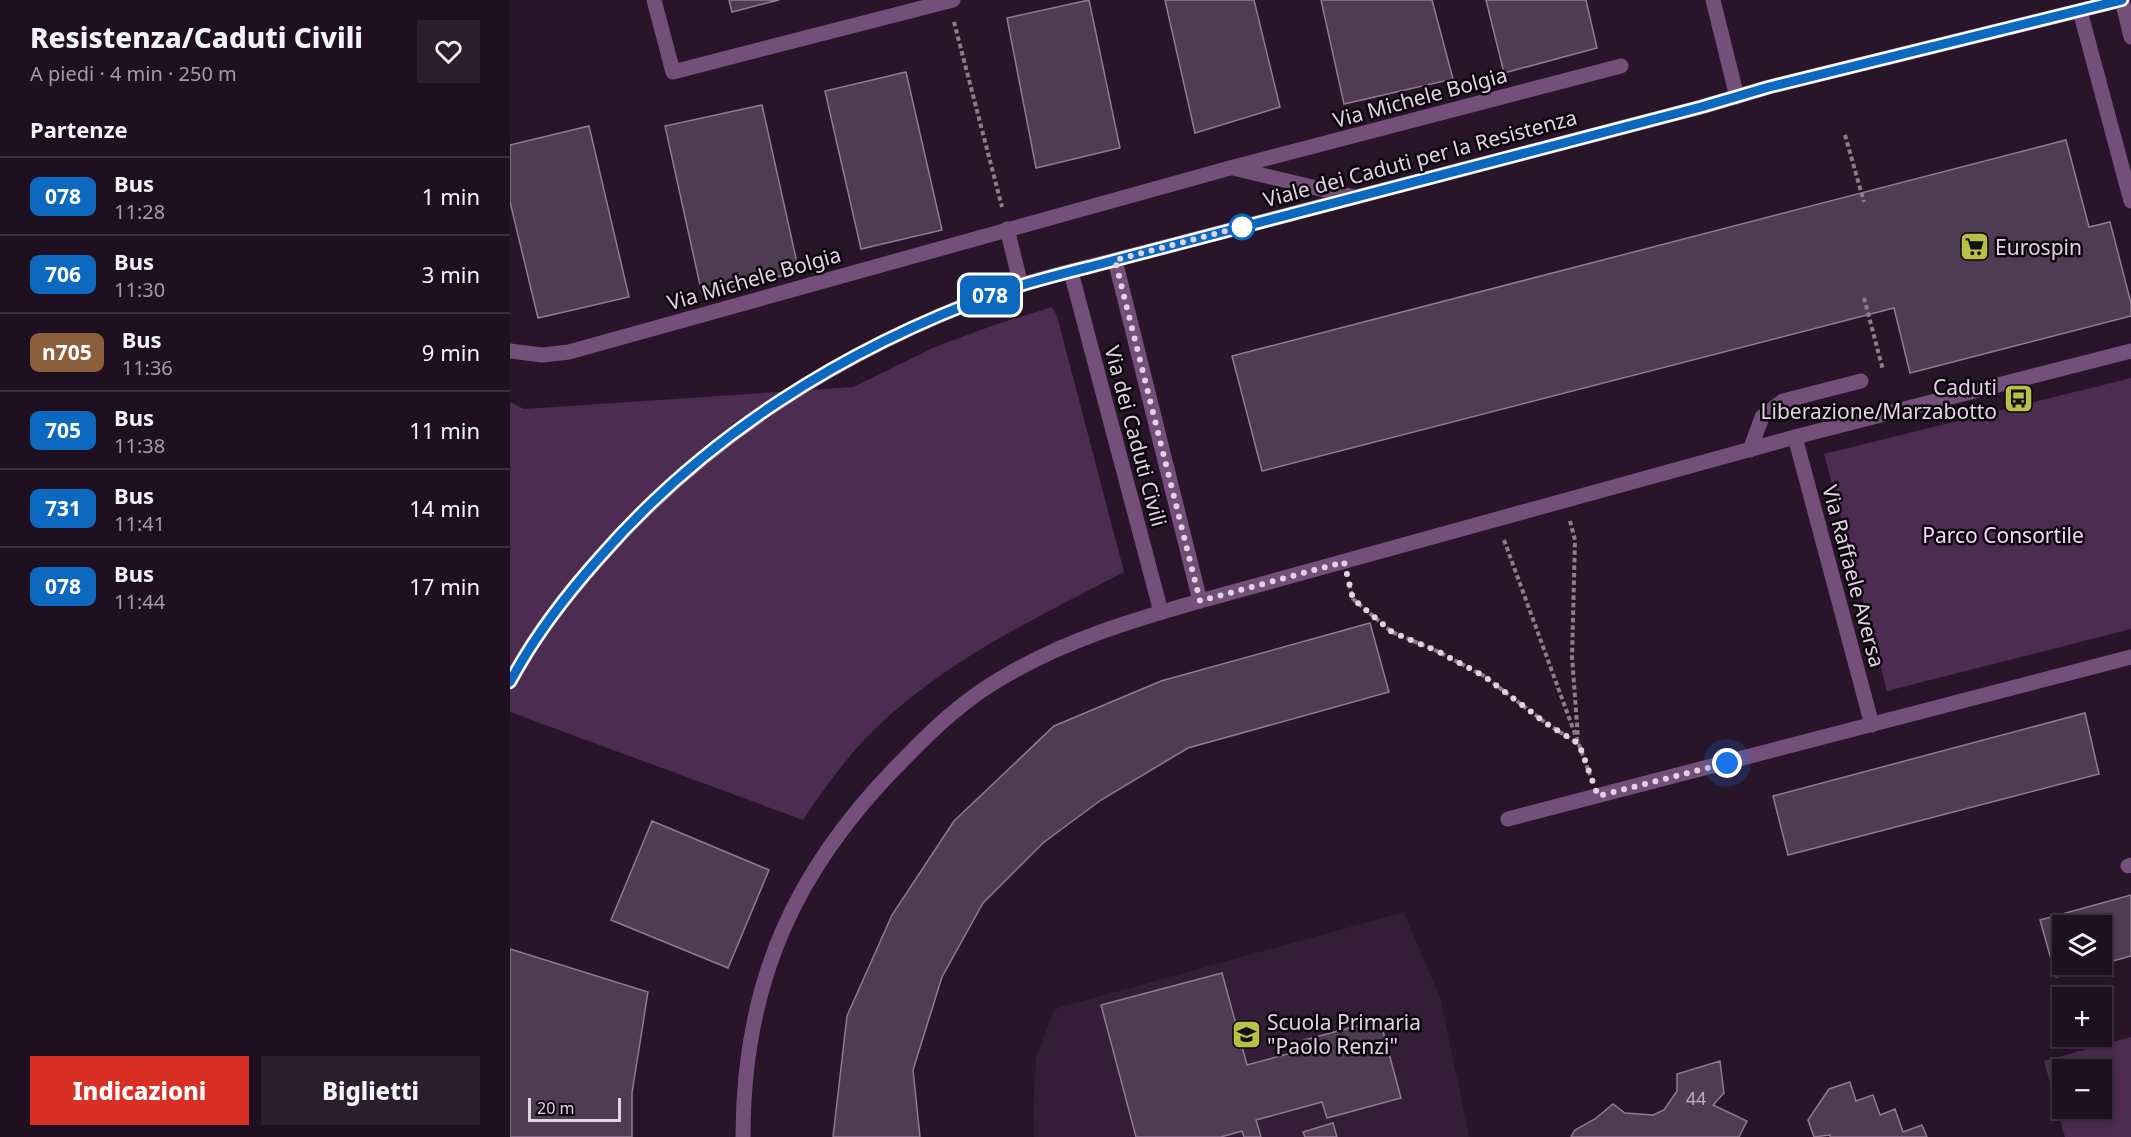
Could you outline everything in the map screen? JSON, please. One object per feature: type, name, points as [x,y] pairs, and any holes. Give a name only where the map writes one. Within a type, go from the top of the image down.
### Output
[{"type":"street","points":[[654,0],[673,72],[951,1]]},
{"type":"street","points":[[1713,0],[1737,97]]},
{"type":"street","points":[[2122,0],[2131,37]]},
{"type":"street","name":"Viale dei Caduti per la Resistenza","points":[[510,682],[551,618],[609,547],[660,493],[743,426],[815,377],[861,352],[944,314],[1021,285],[1769,87],[2122,0]]},
{"type":"street","points":[[2080,11],[2131,201]]},
{"type":"street","name":"Via Michele Bolgia","points":[[510,351],[542,355],[569,352],[1230,168],[1621,66]]},
{"type":"street","name":"Via Michele Bolgia","points":[[1230,168],[1354,197]]},
{"type":"street","points":[[1007,229],[1021,285]]},
{"type":"street","name":"Via dei Caduti Civili","points":[[1115,260],[1200,601]]},
{"type":"street","name":"Via dei Caduti Civili","points":[[1071,272],[1161,612]]},
{"type":"street","points":[[743,1137],[744,1082],[758,1002],[774,949],[812,873],[852,818],[889,774],[972,696],[1020,667],[1060,648],[1161,612],[1795,437],[2131,351]]},
{"type":"street","points":[[1750,450],[1762,417],[1782,401],[1861,381]]},
{"type":"street","name":"Via Raffaele Aversa","points":[[1795,437],[1872,725]]},
{"type":"street","points":[[1508,819],[2131,657]]},
{"type":"path","points":[[951,1],[1007,229]]},
{"type":"path","points":[[1845,135],[1864,202]]},
{"type":"path","points":[[1864,298],[1894,412]]},
{"type":"path","points":[[1565,500],[1575,540],[1572,657],[1579,744]]},
{"type":"path","points":[[1496,519],[1598,796]]},
{"type":"path","points":[[1344,562],[1353,599],[1392,632],[1437,651],[1484,676],[1547,724],[1579,744]]},
{"type":"shaded area","name":"Scuola Primaria \"Paolo Renzi\"","points":[[1404,912],[1441,1000],[1469,1137],[1034,1137],[1036,1058],[1054,1009]]},
{"type":"green space","points":[[1052,307],[1057,316],[1124,572],[993,642],[931,682],[864,740],[803,820],[510,712],[510,402],[524,409],[853,387],[935,347]]},
{"type":"green space","name":"Parco Consortile","points":[[2131,378],[2131,629],[1887,691],[1824,454]]},
{"type":"green space","points":[[2131,1037],[2131,1137],[2065,1137],[2060,1119],[2112,1119],[2112,1059],[2052,1059],[2052,1090],[2044,1061],[2095,1047],[2112,1047],[2112,1042]]},
{"type":"building","points":[[729,0],[779,0],[732,12]]},
{"type":"building","points":[[1089,0],[1120,148],[1036,168],[1007,18]]},
{"type":"building","points":[[1165,0],[1254,0],[1280,107],[1195,133]]},
{"type":"building","points":[[1321,0],[1432,0],[1453,79],[1344,104]]},
{"type":"building","points":[[1486,0],[1586,0],[1597,48],[1504,73]]},
{"type":"building","points":[[906,72],[942,230],[861,249],[825,91]]},
{"type":"building","points":[[762,105],[799,272],[702,294],[665,126]]},
{"type":"building","points":[[589,126],[629,297],[538,318],[510,202],[510,145]]},
{"type":"building","points":[[2066,140],[2089,227],[2110,222],[2131,303],[2131,316],[1910,373],[1894,308],[1262,471],[1232,356]]},
{"type":"building","points":[[1370,623],[1389,692],[1188,748],[1101,800],[1043,843],[983,903],[942,977],[913,1070],[920,1137],[833,1137],[847,1016],[892,915],[954,821],[1054,726],[1161,681]]},
{"type":"building","points":[[2085,713],[2099,774],[1788,855],[1773,796]]},
{"type":"building","points":[[652,821],[769,870],[728,968],[611,920]]},
{"type":"building","points":[[2131,895],[2131,956],[2112,961],[2112,915],[2058,915]]},
{"type":"building","points":[[2052,917],[2052,963],[2040,920]]},
{"type":"building","points":[[510,949],[648,992],[632,1093],[632,1137],[510,1137]]},
{"type":"building","points":[[1222,973],[1247,1065],[1306,1049],[1304,1040],[1380,1020],[1401,1098],[1327,1118],[1322,1102],[1256,1120],[1261,1137],[1244,1137],[1242,1131],[1221,1137],[1136,1137],[1101,1005]]},
{"type":"building","points":[[1720,1061],[1724,1093],[1713,1105],[1747,1121],[1739,1137],[1571,1137],[1575,1130],[1595,1119],[1613,1104],[1625,1113],[1653,1115],[1664,1110],[1677,1091],[1677,1074]]},
{"type":"building","points":[[1850,1082],[1856,1101],[1873,1095],[1880,1115],[1895,1109],[1903,1132],[1922,1125],[1927,1137],[1830,1137],[1830,1135],[1814,1137],[1808,1120],[1829,1089]]},
{"type":"building","points":[[1333,1123],[1337,1137],[1305,1137],[1303,1132]]},
{"type":"bus line","name":"078","points":[[510,682],[536,639],[565,598],[598,558],[660,493],[777,401],[861,352],[930,320],[1021,285],[1701,107],[1769,87],[2122,0]]},
{"type":"place","name":"Eurospin","points":[[1974,247]]},
{"type":"place","name":"Caduti Liberazione/Marzabotto","points":[[2018,399]]},
{"type":"place","name":"Scuola Primaria \"Paolo Renzi\"","points":[[1246,1034]]},
{"type":"route","points":[[1242,227],[1249,225],[1115,260],[1200,601],[1344,562],[1353,599],[1392,632],[1437,651],[1484,676],[1547,724],[1579,744],[1598,796],[1727,763]]}]
